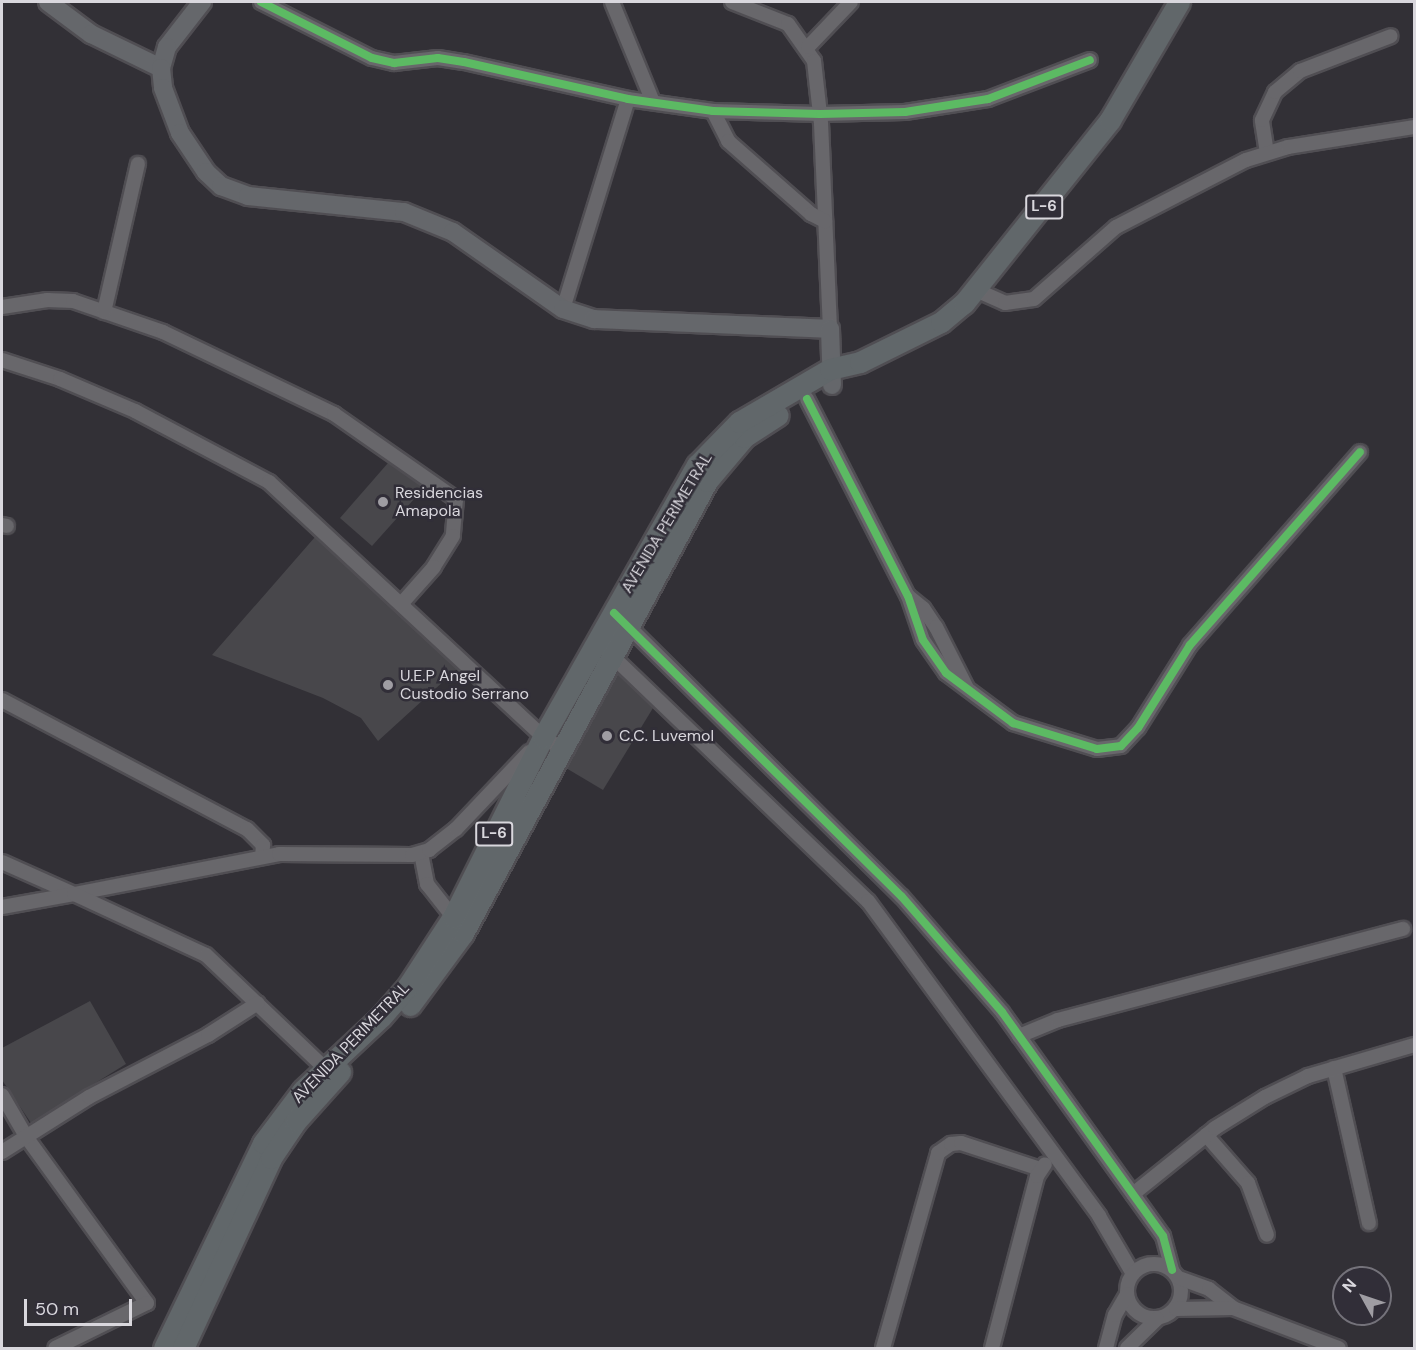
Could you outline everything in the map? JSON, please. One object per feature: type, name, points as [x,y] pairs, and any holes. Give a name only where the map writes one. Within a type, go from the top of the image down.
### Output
[{"type":"main road","name":"L-6","points":[[976,290],[1110,120],[1179,2]]},
{"type":"main road","name":"AVENIDA PERIMETRAL","points":[[183,1348],[271,1158],[329,1072],[407,1009],[457,943],[613,657],[621,620],[709,450],[739,422],[941,322],[976,290]]},
{"type":"main road","name":"AVENIDA PERIMETRAL","points":[[164,1348],[263,1143],[408,986],[453,917],[543,737],[598,642],[621,620],[723,459],[744,437],[807,399],[831,377]]},
{"type":"street","points":[[48,2],[91,34],[161,68]]},
{"type":"street","points":[[202,2],[167,47],[161,68],[163,88],[180,133],[221,186],[248,196],[404,212],[453,232],[563,309],[594,319],[830,329]]},
{"type":"street","points":[[261,2],[372,58],[394,63],[438,58],[464,62],[628,99],[713,111],[820,114],[905,112],[988,99],[1090,60]]},
{"type":"street","points":[[612,2],[653,102]]},
{"type":"street","points":[[732,2],[788,24],[808,48],[814,61],[820,114],[831,377]]},
{"type":"street","points":[[808,48],[851,2]]},
{"type":"street","points":[[1267,153],[1262,120],[1275,92],[1300,71],[1391,36]]},
{"type":"street","points":[[563,309],[628,99]]},
{"type":"street","points":[[713,111],[728,141],[811,213],[825,220]]},
{"type":"street","points":[[976,290],[1005,303],[1034,299],[1116,227],[1197,183],[1267,153],[1414,127]]},
{"type":"street","points":[[104,312],[138,164]]},
{"type":"street","points":[[2,307],[47,300],[73,301],[163,332],[334,414],[456,499],[453,536],[434,567],[402,603]]},
{"type":"street","points":[[2,360],[60,379],[135,411],[269,482],[402,603],[543,737],[562,749]]},
{"type":"street","points":[[807,399],[908,596],[923,608],[936,627],[968,690],[988,708],[1025,728],[1089,748],[1121,746],[1155,706],[1190,645],[1359,452]]},
{"type":"street","points":[[621,620],[902,897],[1019,1036],[1163,1236],[1176,1274],[1181,1299],[1176,1309]]},
{"type":"street","points":[[598,642],[868,901],[1055,1154],[1099,1216],[1133,1274]]},
{"type":"street","points":[[2,700],[247,829],[263,845],[262,857]]},
{"type":"street","points":[[2,907],[262,857],[421,853],[456,829],[543,737]]},
{"type":"street","points":[[421,853],[427,884],[453,917]]},
{"type":"street","points":[[2,862],[206,955],[329,1072]]},
{"type":"street","points":[[1019,1036],[1058,1020],[1404,929]]},
{"type":"street","points":[[2,1152],[89,1097],[208,1035],[258,1003]]},
{"type":"street","points":[[1133,1194],[1206,1135],[1265,1097],[1334,1068],[1414,1045]]},
{"type":"street","points":[[1334,1068],[1369,1223]]},
{"type":"street","points":[[2,1095],[27,1138],[147,1303],[55,1348]]},
{"type":"street","points":[[1206,1135],[1248,1184],[1267,1235]]},
{"type":"street","points":[[883,1348],[938,1153],[951,1144],[961,1143],[1041,1169]]},
{"type":"street","points":[[992,1348],[1041,1169],[1055,1154]]},
{"type":"street","points":[[1106,1348],[1115,1315],[1127,1294],[1133,1274],[1152,1264],[1209,1288],[1233,1308],[1339,1348]]},
{"type":"street","points":[[1127,1294],[1137,1313],[1157,1319]]},
{"type":"street","points":[[1127,1348],[1157,1319],[1176,1309],[1233,1308]]},
{"type":"building","name":"Residencias Amapola","points":[[388,463],[424,488],[372,546],[340,518]]},
{"type":"building","points":[[315,537],[457,669],[378,741],[361,718],[323,698],[212,655]]},
{"type":"building","name":"C.C. Luvemol","points":[[618,674],[653,708],[603,790],[566,768]]},
{"type":"building","points":[[90,1001],[126,1064],[31,1123],[2,1080],[2,1048]]},
{"type":"cycle path","points":[[261,2],[372,58],[394,63],[438,58],[464,62],[628,99],[713,111],[820,114],[905,112],[988,99],[1090,60]]},
{"type":"cycle path","points":[[807,399],[908,596],[923,640],[946,673],[1013,723],[1097,749],[1121,746],[1138,728],[1190,645],[1360,452]]},
{"type":"cycle path","points":[[614,613],[902,897],[1002,1012],[1163,1236],[1172,1270]]},
{"type":"place","name":"Residencias Amapola","points":[[383,502]]},
{"type":"place","name":"U.E.P Angel Custodio Serrano","points":[[388,685]]},
{"type":"place","name":"C.C. Luvemol","points":[[607,736]]}]
